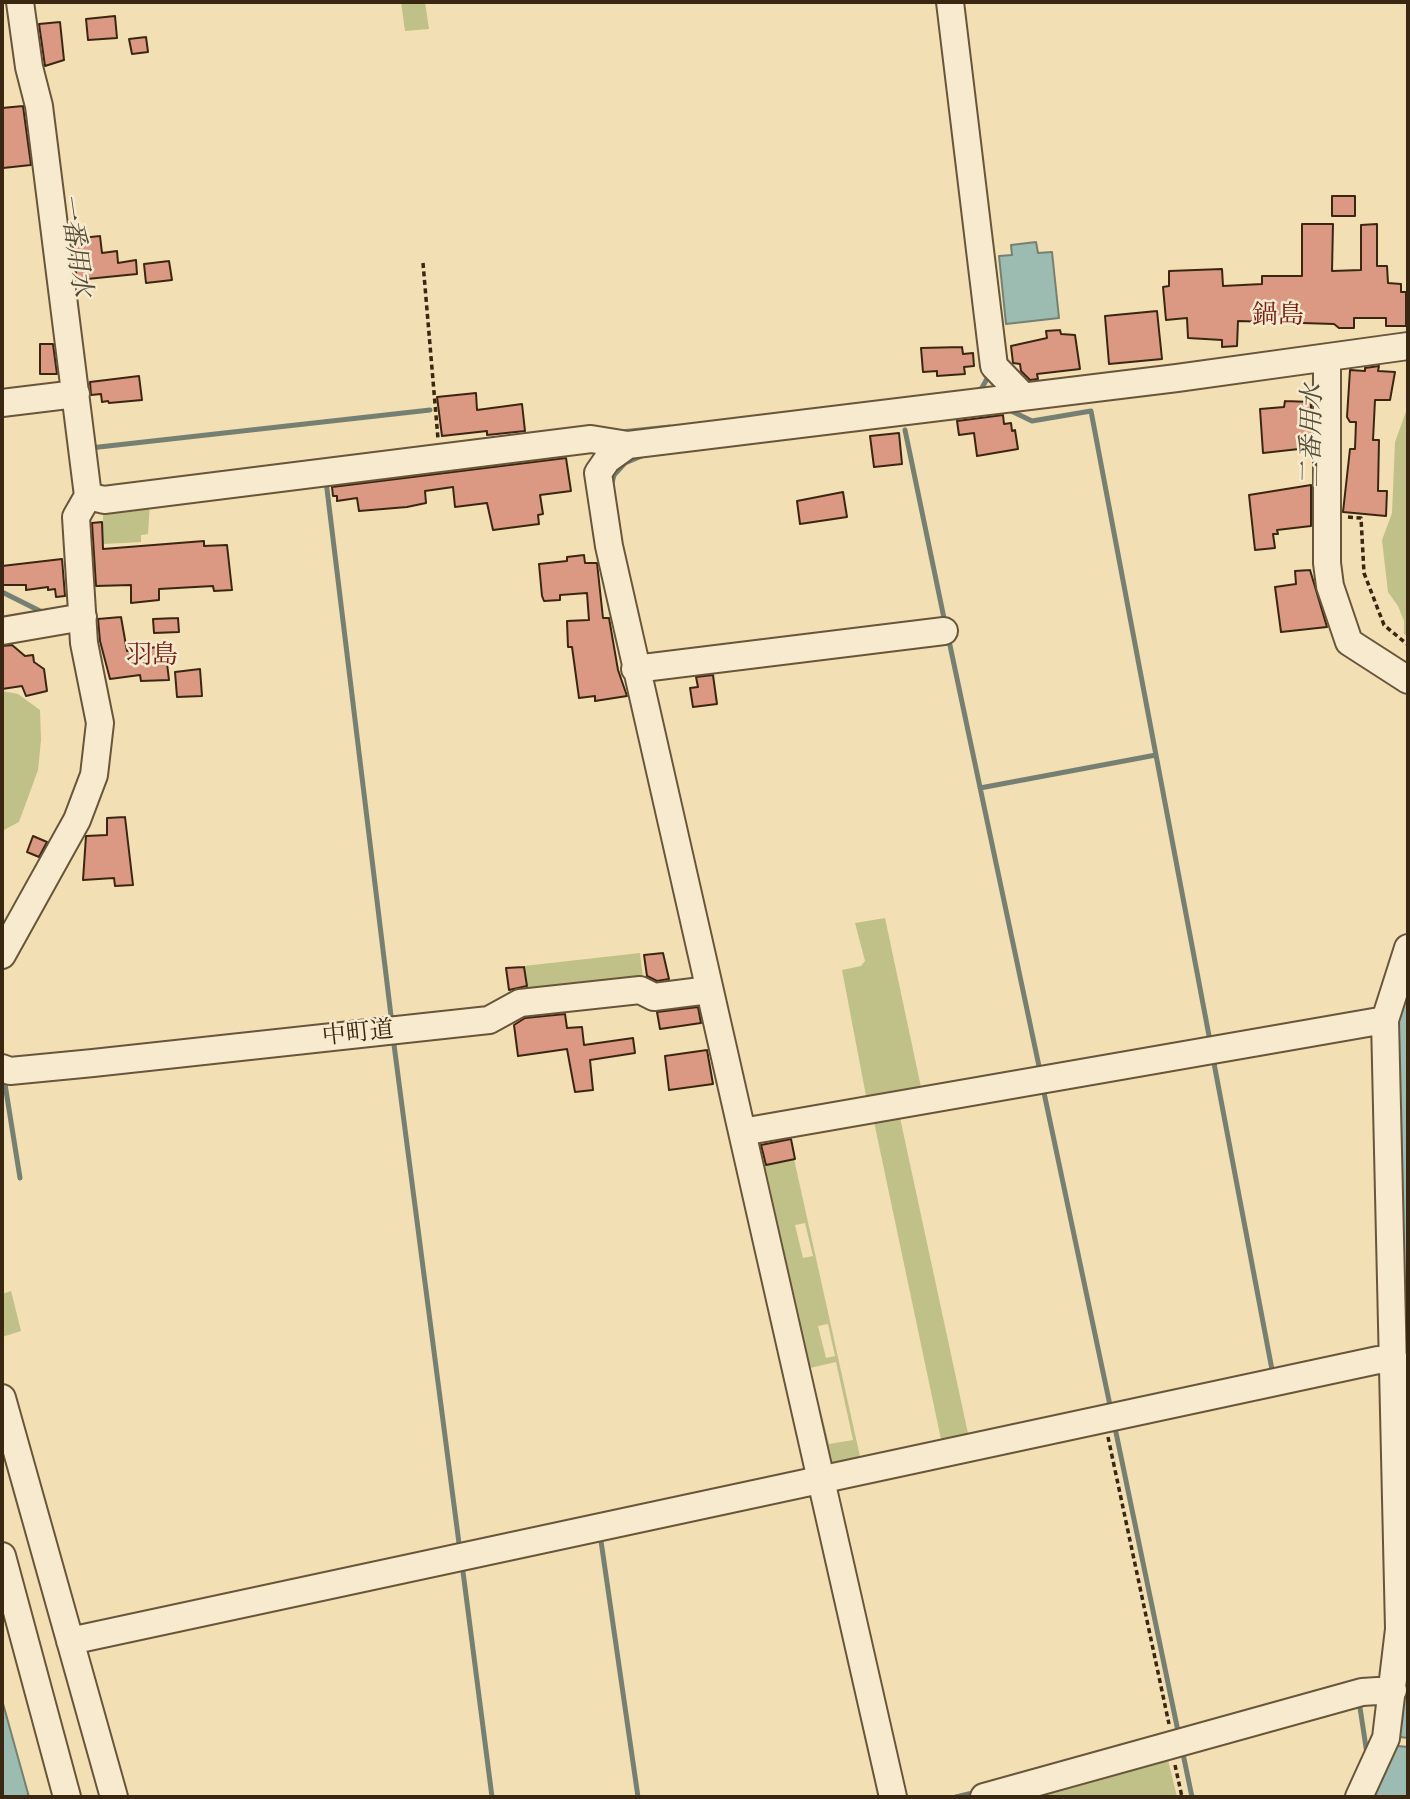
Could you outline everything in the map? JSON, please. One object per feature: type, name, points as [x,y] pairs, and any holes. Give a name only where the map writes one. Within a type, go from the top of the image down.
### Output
[{"type":"street","points":[[2,955],[77,820],[94,775],[100,723],[79,618],[76,517],[89,496],[71,394],[39,106],[29,67],[20,2]]},
{"type":"street","points":[[950,2],[994,366],[1021,395]]},
{"type":"street","points":[[89,496],[104,500],[591,439],[628,445],[1021,395],[1328,367],[1408,346]]},
{"type":"street","points":[[1328,367],[1327,563],[1330,586],[1349,642],[1408,680]]},
{"type":"street","points":[[2,403],[71,394]]},
{"type":"street","points":[[628,445],[607,460],[598,473],[600,501],[635,669],[709,990],[748,1131],[826,1478],[893,1797]]},
{"type":"street","points":[[2,631],[79,618]]},
{"type":"street","points":[[635,669],[944,631]]},
{"type":"street","points":[[1359,1797],[1397,1741],[1392,1690],[1399,1629],[1395,1361],[1385,1020],[1408,948]]},
{"type":"street","name":"中町道","points":[[2,1068],[24,1070],[489,1020],[520,1003],[640,990],[654,997],[709,990]]},
{"type":"street","points":[[748,1131],[1385,1020]]},
{"type":"street","points":[[70,1641],[1378,1360],[1395,1361]]},
{"type":"street","points":[[2,1398],[114,1797]]},
{"type":"street","points":[[2,1556],[67,1797]]},
{"type":"street","points":[[2,1609],[53,1797]]},
{"type":"street","points":[[984,1797],[1175,1740],[1362,1692],[1392,1690]]},
{"type":"path","points":[[423,263],[440,459]]},
{"type":"path","points":[[1342,517],[1361,517],[1364,573],[1384,625],[1408,645]]},
{"type":"path","points":[[1110,1417],[1175,1740],[1182,1797]]},
{"type":"green space","points":[[401,2],[425,2],[429,29],[405,31]]},
{"type":"green space","points":[[1408,406],[1408,637],[1404,634],[1404,621],[1398,606],[1388,592],[1382,540],[1392,513],[1395,442]]},
{"type":"green space","points":[[150,503],[148,534],[141,535],[141,542],[103,544],[103,509]]},
{"type":"green space","points":[[2,691],[18,694],[40,710],[41,740],[38,770],[19,822],[2,831]]},
{"type":"green space","points":[[885,918],[922,1092],[867,1101],[842,970],[861,966],[865,961],[855,923]]},
{"type":"green space","points":[[640,953],[644,986],[527,997],[524,966]]},
{"type":"green space","points":[[899,1113],[969,1438],[942,1444],[873,1117]]},
{"type":"green space","points":[[794,1159],[861,1461],[830,1467],[763,1166]],"holes":[[[805,1223],[813,1256],[803,1258],[795,1225]],[[828,1324],[835,1356],[826,1358],[818,1326]],[[836,1362],[853,1440],[829,1444],[810,1368]]]},
{"type":"green space","points":[[11,1291],[21,1331],[2,1337],[2,1294]]},
{"type":"green space","points":[[1168,1760],[1177,1797],[1015,1797]]},
{"type":"water","points":[[1036,242],[1038,253],[1052,252],[1059,318],[1006,324],[999,256],[1012,255],[1011,245]]},
{"type":"water","points":[[1408,979],[1408,1738],[1400,1737],[1394,1731],[1394,1028]]},
{"type":"water","points":[[2,1700],[29,1797],[2,1797]]},
{"type":"water","points":[[1388,1745],[1408,1747],[1408,1797],[1367,1797]]},
{"type":"building","points":[[115,16],[117,38],[88,40],[86,19]]},
{"type":"building","points":[[60,22],[64,60],[45,66],[39,24]]},
{"type":"building","points":[[146,37],[148,52],[132,54],[129,39]]},
{"type":"building","points":[[23,106],[31,165],[3,168],[2,108]]},
{"type":"building","points":[[1332,196],[1355,196],[1355,216],[1332,216]]},
{"type":"building","points":[[1302,224],[1333,224],[1332,271],[1361,270],[1361,225],[1377,224],[1377,266],[1387,266],[1388,283],[1401,284],[1401,292],[1406,292],[1406,326],[1386,326],[1386,318],[1354,318],[1354,328],[1339,328],[1334,324],[1238,321],[1237,346],[1222,347],[1222,340],[1188,338],[1187,318],[1166,320],[1163,287],[1169,286],[1169,271],[1222,269],[1223,286],[1262,284],[1262,276],[1302,276]]},
{"type":"building","points":[[100,236],[102,253],[117,251],[118,263],[136,260],[137,274],[77,280],[72,239]]},
{"type":"building","points":[[169,261],[172,280],[146,283],[144,264]]},
{"type":"building","points":[[1157,311],[1162,359],[1109,364],[1105,316]]},
{"type":"building","points":[[1060,330],[1061,334],[1075,335],[1080,369],[1037,374],[1038,379],[1030,380],[1021,371],[1020,364],[1013,363],[1011,346],[1047,338],[1046,331]]},
{"type":"building","points":[[40,344],[53,344],[57,374],[40,374]]},
{"type":"building","points":[[962,347],[963,354],[973,353],[974,366],[964,367],[965,374],[937,376],[937,371],[923,372],[921,348]]},
{"type":"building","points":[[1379,366],[1378,371],[1395,372],[1390,400],[1375,400],[1373,440],[1379,440],[1378,491],[1387,491],[1386,516],[1343,512],[1350,449],[1355,449],[1356,422],[1350,422],[1347,417],[1350,370],[1365,371],[1365,368]]},
{"type":"building","points":[[139,376],[142,400],[109,403],[102,402],[101,394],[91,395],[90,382]]},
{"type":"building","points":[[476,393],[477,410],[522,404],[525,431],[487,435],[487,431],[442,436],[437,397]]},
{"type":"building","points":[[1285,401],[1311,402],[1311,436],[1306,436],[1308,448],[1263,453],[1260,409],[1284,407]]},
{"type":"building","points":[[1003,415],[1004,424],[1011,423],[1012,431],[1015,430],[1018,449],[977,456],[974,433],[959,435],[957,421]]},
{"type":"building","points":[[899,433],[902,464],[874,467],[870,436]]},
{"type":"building","points":[[566,458],[571,491],[540,495],[543,514],[538,515],[539,524],[493,530],[487,503],[455,507],[453,487],[425,491],[426,503],[359,511],[357,498],[337,501],[337,496],[333,496],[332,487]]},
{"type":"building","points":[[1311,485],[1311,526],[1277,530],[1278,534],[1273,534],[1275,548],[1255,550],[1249,495]]},
{"type":"building","points":[[843,492],[847,517],[800,524],[797,501]]},
{"type":"building","points":[[102,522],[103,549],[204,541],[204,546],[227,545],[232,590],[214,591],[213,586],[159,589],[159,600],[131,603],[131,585],[96,586],[92,523]]},
{"type":"building","points":[[584,555],[585,563],[597,563],[603,618],[609,618],[618,670],[627,696],[595,701],[595,696],[579,698],[572,647],[568,647],[567,621],[589,620],[587,593],[560,595],[560,600],[544,601],[542,596],[539,564],[567,561],[567,557]]},
{"type":"building","points":[[62,559],[65,596],[56,597],[55,589],[48,590],[48,587],[26,590],[26,585],[2,585],[2,566]]},
{"type":"building","points":[[1310,570],[1327,627],[1281,632],[1275,587],[1296,584],[1295,571]]},
{"type":"building","points":[[121,617],[127,651],[165,646],[169,680],[141,681],[140,675],[110,679],[100,641],[98,619]]},
{"type":"building","points":[[178,618],[179,632],[154,633],[153,619]]},
{"type":"building","points":[[12,645],[25,656],[33,655],[34,662],[44,669],[47,691],[26,696],[22,686],[2,689],[2,646]]},
{"type":"building","points":[[200,669],[202,696],[177,697],[175,672]]},
{"type":"building","points":[[713,675],[717,704],[693,707],[690,688],[698,687],[696,677]]},
{"type":"building","points":[[125,817],[133,885],[115,886],[114,878],[83,880],[86,836],[107,835],[107,818]]},
{"type":"building","points":[[33,836],[47,842],[39,857],[27,852]]},
{"type":"building","points":[[663,953],[669,979],[657,981],[647,976],[644,955]]},
{"type":"building","points":[[524,967],[527,986],[509,990],[506,968]]},
{"type":"building","points":[[698,1007],[701,1023],[660,1029],[657,1012]]},
{"type":"building","points":[[565,1014],[567,1028],[582,1027],[584,1045],[633,1038],[635,1053],[590,1060],[593,1090],[575,1092],[567,1049],[518,1056],[514,1025],[525,1018]]},
{"type":"building","points":[[707,1050],[713,1084],[669,1090],[665,1056]]},
{"type":"building","points":[[791,1139],[795,1159],[766,1165],[761,1145]]},
{"type":"waterway","points":[[979,393],[988,377]]},
{"type":"waterway","points":[[1007,409],[1032,421],[1091,411],[1210,1041]]},
{"type":"waterway","points":[[90,448],[430,410]]},
{"type":"waterway","points":[[621,432],[670,427]]},
{"type":"waterway","points":[[905,430],[945,623]]},
{"type":"waterway","points":[[611,487],[614,475],[625,463],[644,455]]},
{"type":"waterway","points":[[326,481],[392,1024]]},
{"type":"waterway","points":[[2,592],[46,614]]},
{"type":"waterway","points":[[948,636],[1040,1071]]},
{"type":"waterway","points":[[980,788],[1156,755]]},
{"type":"waterway","points":[[393,1037],[460,1551]]},
{"type":"waterway","points":[[1213,1058],[1273,1375]]},
{"type":"waterway","points":[[4,1078],[20,1178]]},
{"type":"waterway","points":[[1043,1088],[1111,1410]]},
{"type":"waterway","points":[[1114,1423],[1179,1736]]},
{"type":"waterway","points":[[600,1534],[638,1797]]},
{"type":"waterway","points":[[462,1564],[492,1797]]},
{"type":"waterway","points":[[1359,1701],[1367,1754]]},
{"type":"waterway","points":[[1182,1749],[1192,1797]]},
{"type":"waterway","points":[[956,1797],[977,1792]]},
{"type":"district","name":"鍋島","points":[[1278,316]]},
{"type":"district","name":"羽島","points":[[152,656]]},
{"type":"water label","name":"一番用水","points":[[74,245]]},
{"type":"water label","name":"二番用水","points":[[1313,436]]}]
